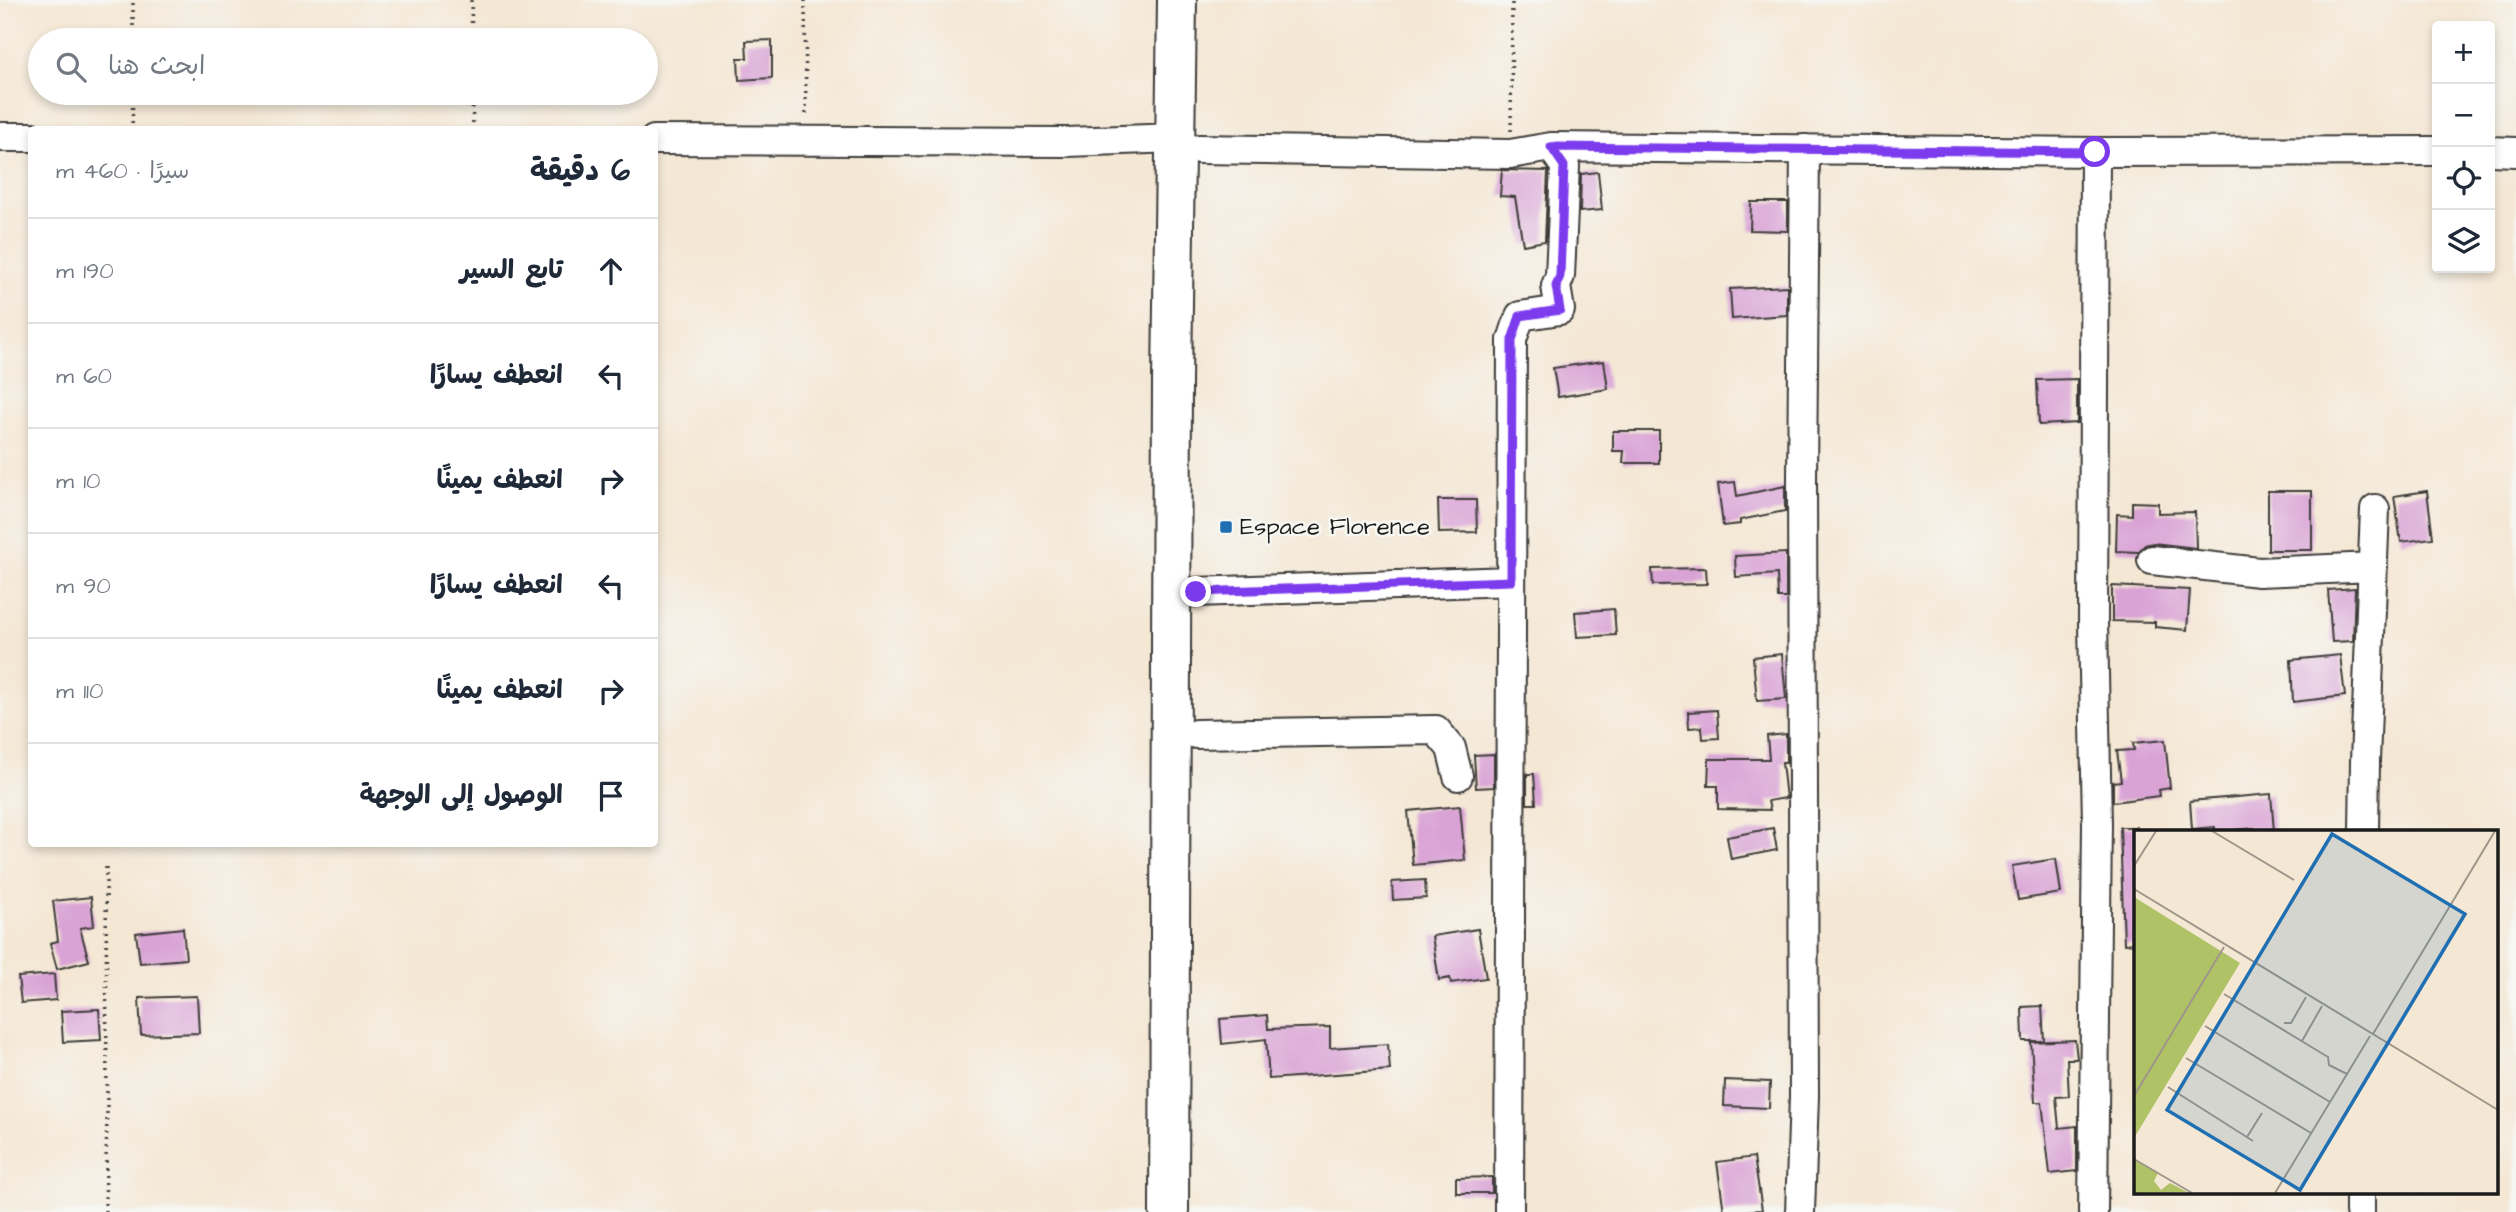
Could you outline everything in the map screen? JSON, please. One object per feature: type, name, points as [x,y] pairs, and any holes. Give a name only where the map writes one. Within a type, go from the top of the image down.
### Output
[{"type":"highway","points":[[1177,0],[1187,144],[1196,592],[1195,1212]]},
{"type":"highway","points":[[1169,1212],[1172,409],[1187,144],[1201,0]]},
{"type":"street","points":[[0,138],[28,137]]},
{"type":"street","points":[[658,140],[1067,142],[1510,154],[1551,147],[2095,152],[2432,151]]},
{"type":"street","points":[[1509,1212],[1512,340],[1520,316],[1560,310],[1556,286],[1560,276],[1564,166],[1551,147]]},
{"type":"street","points":[[1800,1212],[1804,1096],[1801,479],[1805,149]]},
{"type":"street","points":[[2495,151],[2516,152]]},
{"type":"street","points":[[2093,1212],[2097,837],[2094,622],[2095,152]]},
{"type":"street","points":[[2364,830],[2375,509]]},
{"type":"street","points":[[2152,559],[2259,572],[2372,567]]},
{"type":"street","points":[[1196,592],[1511,581]]},
{"type":"street","points":[[1196,734],[1436,730],[1451,748],[1458,776]]},
{"type":"street","points":[[2360,1194],[2360,1212]]},
{"type":"path","points":[[133,0],[133,28]]},
{"type":"path","points":[[471,0],[472,28]]},
{"type":"path","points":[[805,0],[806,141]]},
{"type":"path","points":[[1510,154],[1512,0]]},
{"type":"path","points":[[132,105],[132,126]]},
{"type":"path","points":[[472,105],[473,126]]},
{"type":"path","points":[[105,1212],[106,867]]},
{"type":"building","points":[[772,40],[772,78],[739,80],[738,58],[747,58],[746,41]]},
{"type":"building","points":[[1502,170],[1548,171],[1545,241],[1523,245],[1515,197],[1500,196]]},
{"type":"building","points":[[1598,172],[1602,210],[1580,212],[1581,174]]},
{"type":"building","points":[[1751,202],[1788,202],[1788,231],[1750,230]]},
{"type":"building","points":[[1787,286],[1787,315],[1732,319],[1730,289]]},
{"type":"building","points":[[1604,361],[1608,389],[1558,397],[1553,368]]},
{"type":"building","points":[[2077,379],[2077,423],[2039,425],[2037,380]]},
{"type":"building","points":[[1613,431],[1659,431],[1659,463],[1623,463],[1624,451],[1613,451]]},
{"type":"building","points":[[1735,482],[1737,496],[1785,486],[1785,511],[1723,526],[1718,484]]},
{"type":"building","points":[[2268,491],[2312,491],[2312,550],[2268,550]]},
{"type":"building","points":[[2427,491],[2433,538],[2401,542],[2394,496]]},
{"type":"building","points":[[1438,500],[1476,500],[1477,532],[1439,533]]},
{"type":"building","points":[[2132,502],[2158,503],[2158,513],[2195,512],[2196,548],[2153,543],[2145,545],[2138,552],[2116,551],[2117,514],[2132,515]]},
{"type":"building","points":[[1786,553],[1786,598],[1778,598],[1777,574],[1736,577],[1735,556]]},
{"type":"building","points":[[1706,568],[1707,584],[1653,585],[1652,569]]},
{"type":"building","points":[[2112,586],[2190,590],[2187,630],[2155,627],[2155,622],[2112,621]]},
{"type":"building","points":[[2355,588],[2353,641],[2332,642],[2328,590]]},
{"type":"building","points":[[1614,609],[1616,635],[1577,637],[1575,612]]},
{"type":"building","points":[[1782,654],[1786,699],[1757,701],[1753,657]]},
{"type":"building","points":[[2340,655],[2345,696],[2293,702],[2291,660]]},
{"type":"building","points":[[1717,710],[1719,738],[1703,739],[1702,727],[1689,728],[1688,712]]},
{"type":"building","points":[[1786,734],[1786,763],[1782,763],[1786,798],[1768,801],[1770,810],[1718,809],[1718,786],[1708,786],[1709,759],[1769,759],[1767,736]]},
{"type":"building","points":[[2165,740],[2170,788],[2158,790],[2159,796],[2113,802],[2113,782],[2121,781],[2117,751],[2134,750],[2133,743]]},
{"type":"building","points":[[1494,754],[1494,787],[1476,788],[1474,755]]},
{"type":"building","points":[[1527,774],[1534,774],[1536,804],[1527,804]]},
{"type":"building","points":[[2271,794],[2274,830],[2215,830],[2215,827],[2192,829],[2190,801]]},
{"type":"building","points":[[1460,806],[1465,860],[1413,865],[1408,811]]},
{"type":"building","points":[[2120,827],[2136,827],[2134,943],[2124,944]]},
{"type":"building","points":[[1773,828],[1777,850],[1731,859],[1727,837]]},
{"type":"building","points":[[2056,859],[2061,893],[2018,900],[2012,866]]},
{"type":"building","points":[[1425,880],[1426,898],[1393,900],[1392,882]]},
{"type":"building","points":[[91,897],[94,926],[80,928],[89,961],[57,969],[50,943],[58,941],[53,901]]},
{"type":"building","points":[[183,928],[186,959],[140,963],[136,933]]},
{"type":"building","points":[[1478,929],[1486,978],[1451,983],[1450,978],[1439,980],[1432,936]]},
{"type":"building","points":[[54,974],[56,1000],[21,1003],[18,977]]},
{"type":"building","points":[[197,996],[199,1033],[141,1035],[139,998]]},
{"type":"building","points":[[2042,1006],[2044,1041],[2023,1041],[2022,1007]]},
{"type":"building","points":[[99,1009],[101,1040],[63,1042],[61,1011]]},
{"type":"building","points":[[1267,1015],[1268,1029],[1330,1027],[1330,1048],[1388,1044],[1390,1070],[1269,1079],[1266,1039],[1222,1044],[1220,1019]]},
{"type":"building","points":[[2075,1040],[2077,1059],[2067,1059],[2069,1096],[2056,1097],[2059,1128],[2077,1126],[2077,1171],[2050,1174],[2042,1102],[2035,1102],[2031,1042]]},
{"type":"building","points":[[1725,1080],[1770,1082],[1769,1108],[1724,1106]]},
{"type":"building","points":[[1754,1157],[1762,1210],[1724,1212],[1717,1162]]},
{"type":"building","points":[[1492,1177],[1492,1193],[1456,1193],[1456,1178]]},
{"type":"place","name":"Espace Florence","points":[[1226,527]]},
{"type":"route","points":[[1196,592],[1511,581],[1512,340],[1520,316],[1560,310],[1556,286],[1560,276],[1564,166],[1551,147],[2095,152]]}]
